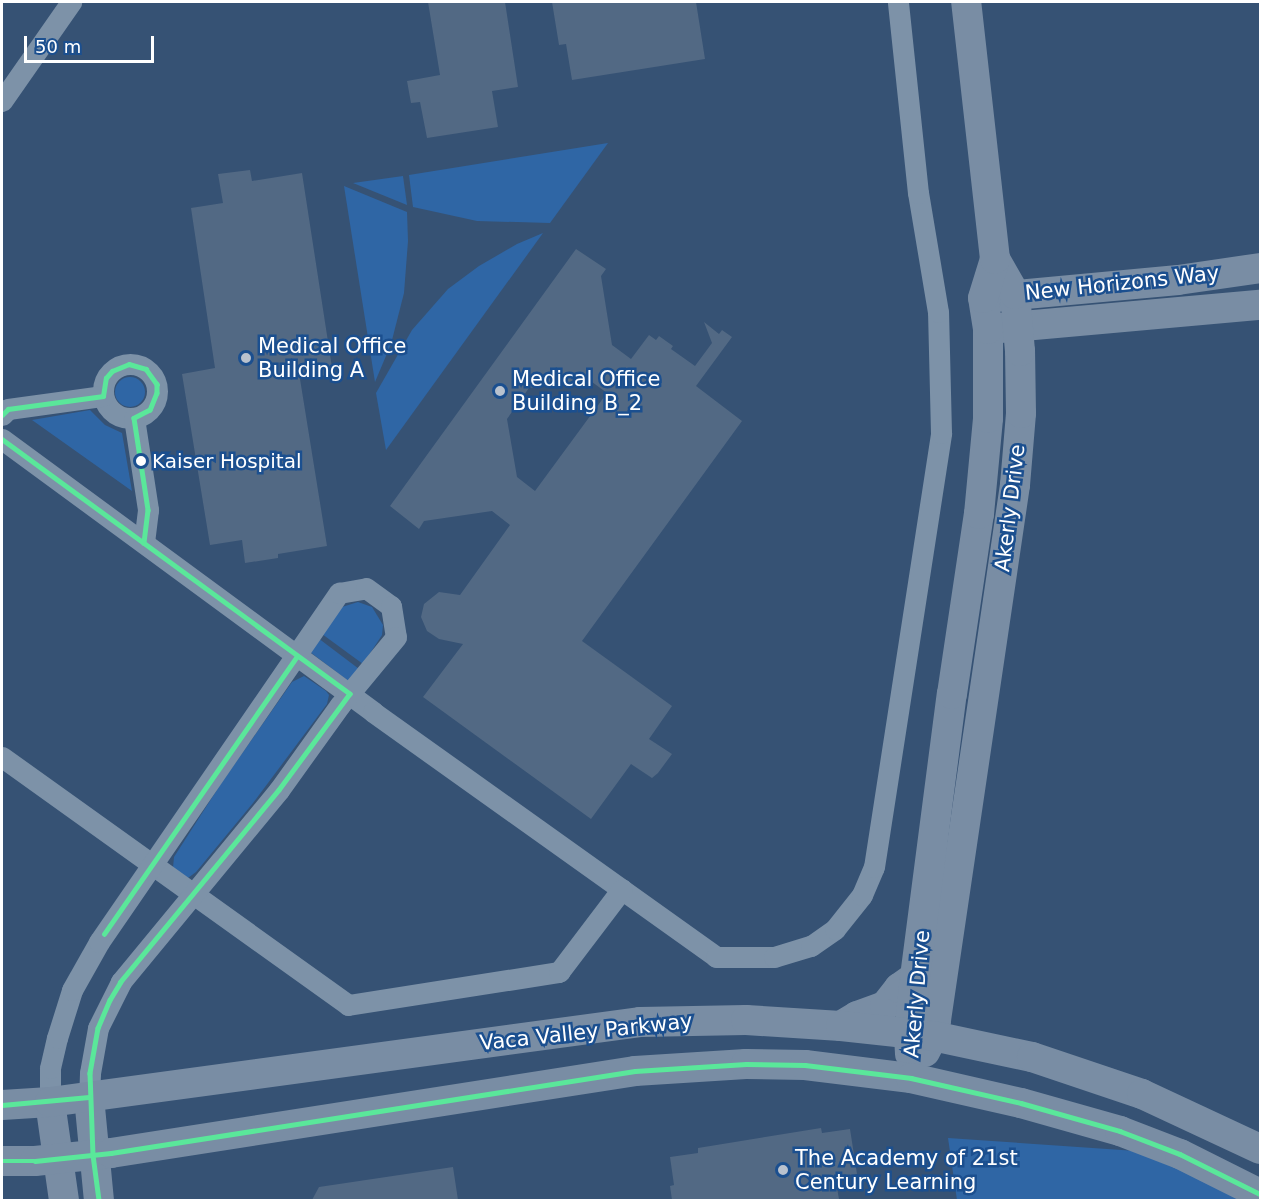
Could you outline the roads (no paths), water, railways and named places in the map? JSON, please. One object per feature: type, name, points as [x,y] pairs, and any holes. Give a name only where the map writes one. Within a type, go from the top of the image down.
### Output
[{"type":"street","points":[[2,101],[71,2]]},
{"type":"street","points":[[2,439],[297,656],[716,957],[774,957],[811,946],[835,929],[862,895],[874,867],[941,434],[938,312],[918,193],[898,2]]},
{"type":"street","name":"Akerly Drive","points":[[911,1078],[921,1035],[1015,485],[1021,414],[1015,294],[995,259],[966,2]]},
{"type":"street","name":"Akerly Drive","points":[[921,1035],[915,977],[986,457],[988,329],[983,298],[995,259]]},
{"type":"street","name":"New Horizons Way","points":[[983,298],[1178,280],[1260,268]]},
{"type":"street","name":"New Horizons Way","points":[[988,329],[1260,305]]},
{"type":"street","points":[[129,364],[146,369],[157,384],[155,402],[150,410],[134,418],[114,413],[103,396],[106,378],[112,371],[129,364]]},
{"type":"street","points":[[2,415],[8,409],[103,396]]},
{"type":"street","points":[[134,418],[148,510],[144,543]]},
{"type":"street","points":[[64,1200],[50,1102],[50,1068],[72,990],[99,942],[339,593],[366,588],[392,606],[396,636],[279,790],[121,982],[110,1000],[98,1028],[89,1097],[99,1200]]},
{"type":"street","points":[[2,757],[348,1005],[559,972],[622,889]]},
{"type":"street","points":[[841,1026],[856,1016],[885,1006],[900,988],[915,977]]},
{"type":"street","name":"Vaca Valley Parkway","points":[[2,1105],[89,1097],[640,1022],[746,1020],[841,1026],[921,1035],[1032,1057],[1159,1101],[1260,1149]]},
{"type":"street","points":[[2,1161],[93,1155],[635,1071],[735,1065],[805,1065],[911,1078],[1021,1103],[1120,1131],[1180,1154],[1260,1194]]},
{"type":"place","name":"Medical Office Building A","points":[[246,358]]},
{"type":"place","name":"Medical Office Building B_2","points":[[500,391]]},
{"type":"place","name":"Kaiser Hospital","points":[[141,461]]},
{"type":"place","name":"The Academy of 21st Century Learning","points":[[783,1170]]}]
